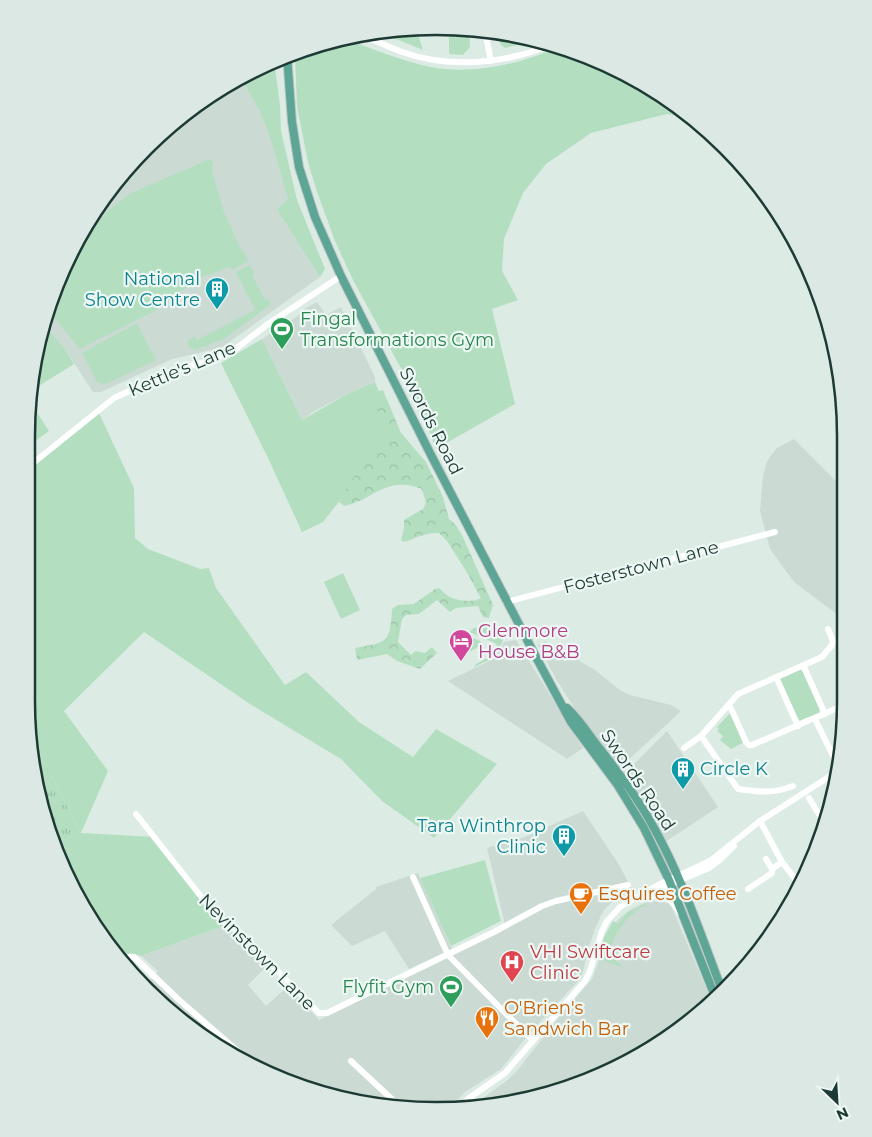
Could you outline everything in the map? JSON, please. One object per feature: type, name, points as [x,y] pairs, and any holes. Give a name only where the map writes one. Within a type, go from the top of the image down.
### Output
[{"type":"main road","name":"Swords Road","points":[[287,64],[292,122],[300,167],[315,217],[342,276],[506,602],[571,722],[617,784],[638,818],[670,883],[713,991]]},
{"type":"main road","name":"Swords Road","points":[[561,702],[577,718],[640,804],[655,829],[678,879],[720,985]]},
{"type":"street","points":[[487,38],[491,61]]},
{"type":"street","points":[[374,40],[402,52],[453,62],[491,61],[516,57],[539,49]]},
{"type":"street","name":"Kettle's Lane","points":[[35,462],[114,398],[178,369],[206,362],[233,351],[268,324],[342,276]]},
{"type":"street","name":"Fosterstown Lane","points":[[506,602],[775,532]]},
{"type":"street","points":[[684,748],[702,736],[738,694],[822,657],[832,645],[832,638],[828,629]]},
{"type":"street","points":[[803,665],[825,714]]},
{"type":"street","points":[[776,677],[798,726]]},
{"type":"street","points":[[729,704],[749,745],[837,708]]},
{"type":"street","points":[[815,718],[833,757]]},
{"type":"street","points":[[702,736],[738,789],[764,793],[780,791],[793,786]]},
{"type":"street","points":[[630,901],[644,897],[678,879],[716,864],[760,821],[830,776]]},
{"type":"street","points":[[809,798],[820,816]]},
{"type":"street","name":"Nevinstown Lane","points":[[136,814],[214,913],[222,921],[238,931],[319,1013],[327,1013],[556,901],[628,884]]},
{"type":"street","points":[[760,821],[782,862],[795,879]]},
{"type":"street","points":[[766,859],[772,869]]},
{"type":"street","points":[[748,889],[772,873],[772,869],[782,862]]},
{"type":"street","points":[[413,877],[448,955],[533,1041]]},
{"type":"street","points":[[468,1101],[501,1077],[585,981],[604,926],[616,910],[630,901],[670,883]]},
{"type":"street","points":[[644,897],[666,896],[672,901],[683,918]]},
{"type":"street","points":[[128,957],[134,957],[179,1000],[232,1046]]},
{"type":"street","points":[[351,1061],[390,1099]]},
{"type":"shaded area","name":"National Show Centre","points":[[244,84],[251,93],[270,134],[289,199],[277,210],[320,277],[221,348],[172,359],[101,392],[93,392],[65,349],[49,331],[56,307],[76,259],[103,213],[152,152],[192,118]]},
{"type":"shaded area","points":[[317,302],[326,315],[341,307],[375,377],[375,382],[349,393],[302,420],[262,339]]},
{"type":"shaded area","points":[[794,439],[837,482],[837,614],[794,582],[770,549],[760,511],[763,476],[767,461],[777,448]]},
{"type":"shaded area","points":[[516,640],[583,748],[567,759],[448,681],[495,658],[504,642]]},
{"type":"shaded area","points":[[545,641],[595,670],[620,690],[630,695],[671,705],[681,711],[621,767],[579,715],[556,679],[538,645]]},
{"type":"shaded area","points":[[667,731],[718,807],[665,842],[648,809],[625,773]]},
{"type":"shaded area","points":[[583,811],[618,863],[632,889],[613,901],[604,910],[597,924],[589,946],[583,972],[578,981],[529,1034],[501,1069],[465,1092],[456,1101],[384,1099],[307,1081],[259,1061],[235,1048],[192,1019],[149,981],[158,971],[141,956],[223,926],[243,939],[268,965],[248,985],[266,1006],[288,986],[319,1020],[506,929],[487,848],[525,837]]},
{"type":"shaded area","points":[[418,873],[452,949],[409,969],[385,931],[352,946],[331,925],[376,889],[376,887]]},
{"type":"shaded area","points":[[649,901],[669,903],[709,995],[659,1034],[613,1061],[565,1081],[514,1094],[481,1100],[516,1072],[559,1017],[592,979],[611,927],[631,909]]},
{"type":"green space","points":[[418,36],[423,50],[392,37]]},
{"type":"green space","points":[[449,36],[469,37],[470,47],[463,55],[449,54]]},
{"type":"green space","points":[[499,40],[520,44],[505,48]]},
{"type":"green space","points":[[357,43],[431,67],[464,70],[513,63],[548,51],[565,56],[613,76],[677,116],[667,114],[591,133],[546,164],[523,193],[504,239],[502,271],[518,300],[492,309],[515,404],[436,449],[415,394],[353,280],[335,241],[308,162],[297,107],[295,61]]},
{"type":"green space","points":[[275,69],[281,131],[297,200],[325,269],[320,277],[277,210],[288,199],[270,136],[244,85]]},
{"type":"green space","points":[[210,159],[213,163],[212,172],[224,212],[248,261],[234,269],[227,267],[215,273],[197,278],[173,296],[164,306],[80,349],[53,317],[56,307],[76,259],[96,224],[105,213],[131,193]]},
{"type":"green space","points":[[250,265],[254,273],[252,275],[265,300],[268,299],[269,306],[224,339],[195,350],[192,349],[187,344],[188,340],[195,337],[197,340],[255,310],[236,272]]},
{"type":"green space","points":[[137,323],[156,360],[108,383],[102,384],[97,382],[82,353]]},
{"type":"green space","points":[[49,331],[65,349],[74,364],[38,387]]},
{"type":"green space","points":[[262,339],[302,420],[349,393],[375,382],[402,446],[355,481],[323,522],[302,532],[221,363]]},
{"type":"green space","points":[[383,390],[401,433],[426,462],[443,497],[449,519],[455,524],[462,535],[493,605],[489,618],[483,617],[478,606],[456,608],[450,612],[437,600],[419,614],[406,615],[402,619],[398,642],[411,655],[416,651],[425,653],[432,647],[437,653],[420,669],[397,661],[387,654],[357,660],[355,648],[381,642],[388,635],[390,629],[392,609],[398,605],[414,604],[435,589],[439,588],[451,598],[460,600],[470,601],[481,598],[447,541],[439,533],[425,534],[404,542],[401,540],[404,520],[423,509],[426,503],[422,489],[409,485],[399,485],[381,490],[355,503],[344,506],[339,502],[353,478],[368,460],[390,446],[371,393]]},
{"type":"green space","points":[[36,411],[49,431],[35,441]]},
{"type":"green space","points":[[98,411],[134,488],[135,538],[148,549],[200,569],[209,568],[216,588],[285,685],[306,672],[359,722],[413,757],[436,729],[497,764],[434,838],[382,801],[341,759],[253,706],[144,632],[64,711],[108,771],[81,833],[38,750],[35,701],[35,462]]},
{"type":"green space","points":[[343,573],[360,610],[341,619],[324,582]]},
{"type":"green space","points":[[480,626],[499,630],[503,640],[495,657],[474,667],[493,655],[497,644],[470,632],[472,629]]},
{"type":"green space","points":[[466,635],[480,641],[482,645],[471,651],[464,651],[456,641]]},
{"type":"green space","points":[[800,669],[820,710],[818,714],[801,721],[798,719],[780,680],[782,677]]},
{"type":"green space","points":[[730,713],[744,742],[731,749],[720,740],[723,736],[717,731],[719,729],[717,727]]},
{"type":"green space","points":[[38,750],[81,833],[61,841],[49,805]]},
{"type":"green space","points":[[81,833],[154,837],[224,923],[223,926],[141,956],[130,953],[127,955],[103,924],[89,901],[76,878],[61,841]]},
{"type":"green space","points":[[485,860],[501,921],[451,946],[420,878]]},
{"type":"green space","points":[[646,903],[622,925],[609,954],[624,968],[602,960],[598,954],[604,937],[613,921],[618,924],[627,913]]},
{"type":"place","name":"National Show Centre","points":[[217,310]]},
{"type":"place","name":"Fingal Transformations Gym","points":[[282,350]]},
{"type":"place","name":"Glenmore House B&B","points":[[461,662]]},
{"type":"place","name":"Circle K","points":[[683,790]]},
{"type":"place","name":"Tara Winthrop Clinic","points":[[564,857]]},
{"type":"place","name":"Esquires Coffee","points":[[581,915]]},
{"type":"place","name":"VHI Swiftcare Clinic","points":[[512,983]]},
{"type":"place","name":"Flyfit Gym","points":[[451,1008]]},
{"type":"place","name":"O'Brien's Sandwich Bar","points":[[487,1039]]}]
